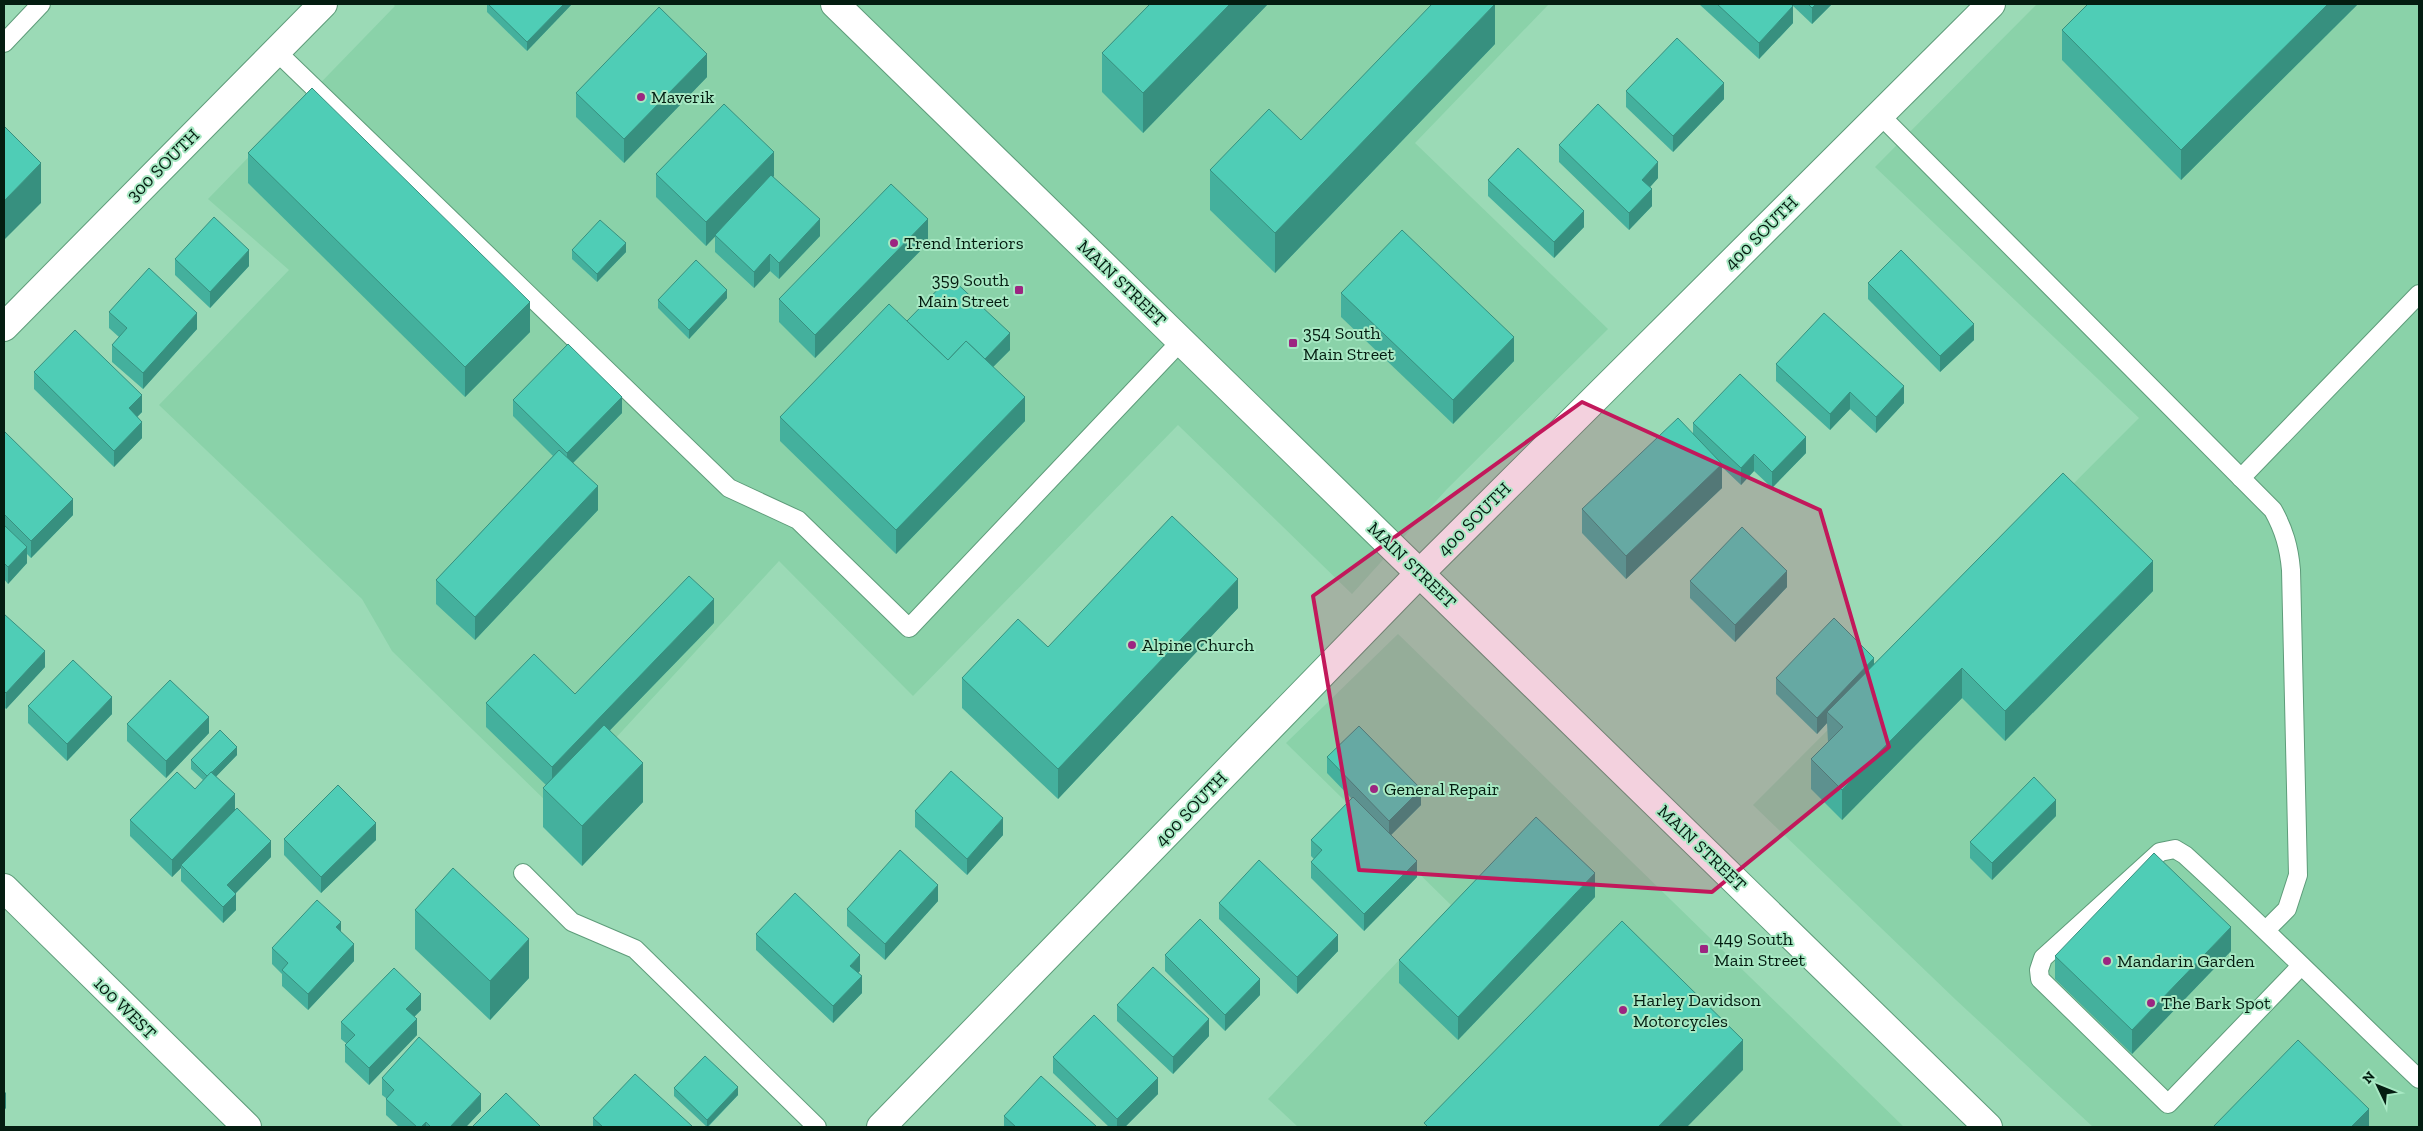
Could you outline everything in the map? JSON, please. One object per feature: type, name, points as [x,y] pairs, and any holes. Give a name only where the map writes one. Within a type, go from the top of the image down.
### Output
[{"type":"main road","name":"MAIN STREET","points":[[835,4],[1988,1127]]},
{"type":"main road","name":"400 SOUTH","points":[[881,1127],[1420,573],[1991,4]]},
{"type":"main road","name":"300 SOUTH","points":[[4,327],[276,51],[311,8]]},
{"type":"main road","name":"100 WEST","points":[[4,888],[247,1127]]},
{"type":"lane","points":[[4,43],[41,4]]},
{"type":"lane","points":[[276,51],[729,488],[798,520],[909,628],[1181,341]]},
{"type":"lane","points":[[1880,115],[2273,510],[2284,529],[2291,570],[2298,874],[2287,909],[2266,930]]},
{"type":"lane","points":[[2241,478],[2419,294]]},
{"type":"lane","points":[[2301,966],[2168,1104],[2040,979],[2039,970],[2043,958],[2160,852],[2175,849],[2185,855],[2266,930],[2419,1080]]},
{"type":"lane","points":[[522,873],[572,922],[635,949],[817,1127]]},
{"type":"highlighted area","points":[[1582,402],[1820,510],[1889,747],[1712,892],[1359,870],[1313,596]]},
{"type":"shaded area","points":[[392,4],[1549,4],[1415,143],[1608,329],[1447,489],[1352,594],[1178,425],[913,696],[779,561],[552,807],[392,651],[362,599],[159,405],[289,270],[208,199],[395,6]]},
{"type":"shaded area","points":[[2037,4],[2419,4],[2419,1127],[2093,1127],[1956,1000],[1753,805],[2139,418],[1875,167]]},
{"type":"shaded area","points":[[1398,634],[1904,1127],[1298,1127],[1268,1099],[1451,905],[1286,743]]},
{"type":"building","points":[[488,4],[564,4],[527,42]]},
{"type":"building","points":[[1150,4],[1230,4],[1143,93],[1102,53]]},
{"type":"building","points":[[1432,4],[1495,4],[1275,233],[1210,170],[1269,109],[1301,140]]},
{"type":"building","points":[[1717,4],[1791,4],[1793,6],[1759,43]]},
{"type":"building","points":[[1808,4],[1816,4],[1812,8]]},
{"type":"building","points":[[2088,4],[2328,4],[2181,150],[2062,30]]},
{"type":"building","name":"Maverik","points":[[659,7],[707,54],[624,139],[576,93]]},
{"type":"building","points":[[1677,38],[1724,83],[1673,136],[1626,91]]},
{"type":"building","points":[[312,88],[530,302],[465,367],[248,153]]},
{"type":"building","points":[[724,104],[774,152],[706,222],[656,174]]},
{"type":"building","points":[[1598,104],[1658,162],[1642,180],[1652,189],[1629,213],[1559,145]]},
{"type":"building","points":[[4,126],[41,163],[4,201]]},
{"type":"building","points":[[1518,148],[1584,211],[1554,242],[1488,180]]},
{"type":"building","points":[[771,175],[820,219],[779,263],[770,254],[754,272],[715,235]]},
{"type":"building","points":[[891,184],[928,219],[815,335],[779,299]]},
{"type":"building","points":[[214,217],[249,250],[210,292],[175,259]]},
{"type":"building","points":[[600,220],[626,243],[597,274],[572,250]]},
{"type":"building","points":[[1402,230],[1514,337],[1453,400],[1341,293]]},
{"type":"building","points":[[1901,250],[1974,324],[1940,356],[1868,283]]},
{"type":"building","points":[[696,260],[727,290],[689,330],[658,300]]},
{"type":"building","points":[[149,268],[197,313],[143,373],[112,345],[127,328],[109,312]]},
{"type":"building","points":[[950,277],[1010,333],[985,359],[966,341],[948,360],[907,321]]},
{"type":"building","points":[[889,304],[948,360],[966,341],[1025,397],[896,530],[780,417]]},
{"type":"building","points":[[1824,313],[1904,386],[1876,417],[1850,392],[1830,414],[1776,364]]},
{"type":"building","points":[[75,330],[142,395],[129,408],[142,422],[114,451],[34,372]]},
{"type":"building","points":[[568,344],[622,397],[567,453],[513,400]]},
{"type":"building","points":[[1740,374],[1806,437],[1772,472],[1754,454],[1741,468],[1693,423]]},
{"type":"building","points":[[1678,418],[1722,464],[1626,556],[1582,509]]},
{"type":"building","points":[[4,431],[73,499],[31,541],[4,514]]},
{"type":"building","points":[[559,450],[598,486],[475,617],[436,580]]},
{"type":"building","points":[[2063,473],[2153,561],[2005,711],[1962,668],[1842,790],[1811,759],[1843,727],[1827,712]]},
{"type":"building","points":[[1172,516],[1238,579],[1058,769],[962,678],[1018,619],[1048,647]]},
{"type":"building","points":[[4,525],[27,547],[8,567],[4,563]]},
{"type":"building","points":[[1742,527],[1787,571],[1735,625],[1690,581]]},
{"type":"building","points":[[689,576],[714,599],[552,767],[486,703],[534,654],[575,694]]},
{"type":"building","points":[[4,614],[45,651],[6,693],[4,691]]},
{"type":"building","points":[[1834,618],[1874,658],[1817,718],[1776,678]]},
{"type":"building","points":[[73,660],[112,697],[67,744],[28,706]]},
{"type":"building","points":[[170,680],[209,717],[166,761],[127,724]]},
{"type":"building","points":[[604,725],[643,763],[582,826],[543,788]]},
{"type":"building","name":"General Repair","points":[[1359,726],[1421,789],[1389,821],[1327,757]]},
{"type":"building","points":[[220,730],[237,747],[207,776],[191,760]]},
{"type":"building","points":[[951,771],[1003,818],[967,859],[915,811]]},
{"type":"building","points":[[177,772],[195,789],[211,772],[235,794],[172,860],[130,820]]},
{"type":"building","points":[[2034,777],[2056,800],[1992,863],[1970,842]]},
{"type":"building","points":[[338,785],[376,823],[321,877],[284,839]]},
{"type":"building","points":[[1353,797],[1417,861],[1364,914],[1311,862],[1322,850],[1311,840]]},
{"type":"building","points":[[237,808],[271,841],[227,885],[236,894],[223,907],[181,865]]},
{"type":"building","points":[[1536,817],[1595,873],[1458,1017],[1399,960]]},
{"type":"building","points":[[900,850],[938,885],[885,944],[847,909]]},
{"type":"building","points":[[2154,853],[2231,927],[2132,1030],[2055,956]]},
{"type":"building","points":[[1259,860],[1338,935],[1297,977],[1219,903]]},
{"type":"building","points":[[453,868],[529,939],[490,981],[415,910]]},
{"type":"building","points":[[795,893],[860,955],[850,966],[862,976],[833,1006],[756,934]]},
{"type":"building","points":[[317,900],[341,922],[336,927],[354,944],[308,994],[282,970],[288,963],[272,948]]},
{"type":"building","points":[[1200,919],[1260,979],[1225,1015],[1165,955]]},
{"type":"building","name":"Harley Davidson Motorcycles","points":[[1622,921],[1743,1040],[1658,1127],[1428,1127],[1424,1123]]},
{"type":"building","points":[[1153,967],[1209,1019],[1173,1057],[1117,1005]]},
{"type":"building","points":[[394,968],[421,994],[406,1009],[417,1019],[369,1068],[345,1045],[355,1035],[341,1022]]},
{"type":"building","points":[[1094,1015],[1158,1078],[1117,1119],[1053,1057]]},
{"type":"building","points":[[419,1037],[481,1094],[450,1127],[431,1127],[426,1122],[421,1127],[417,1127],[386,1099],[394,1090],[382,1078]]},
{"type":"building","points":[[2298,1040],[2369,1109],[2351,1127],[2213,1127]]},
{"type":"building","points":[[705,1056],[738,1087],[707,1120],[674,1088]]},
{"type":"building","points":[[635,1074],[692,1126],[603,1127],[593,1118]]},
{"type":"building","points":[[1041,1076],[1097,1127],[1016,1127],[1004,1116]]},
{"type":"building","points":[[506,1093],[541,1127],[472,1127]]},
{"type":"place","name":"Maverik","points":[[641,97]]},
{"type":"place","name":"Trend Interiors","points":[[894,243]]},
{"type":"place","name":"359 South Main Street","points":[[1019,290]]},
{"type":"place","name":"354 South Main Street","points":[[1293,343]]},
{"type":"place","name":"Alpine Church","points":[[1132,645]]},
{"type":"place","name":"General Repair","points":[[1374,789]]},
{"type":"place","name":"449 South Main Street","points":[[1704,949]]},
{"type":"place","name":"Mandarin Garden","points":[[2107,961]]},
{"type":"place","name":"The Bark Spot","points":[[2151,1003]]},
{"type":"place","name":"Harley Davidson Motorcycles","points":[[1623,1010]]}]
